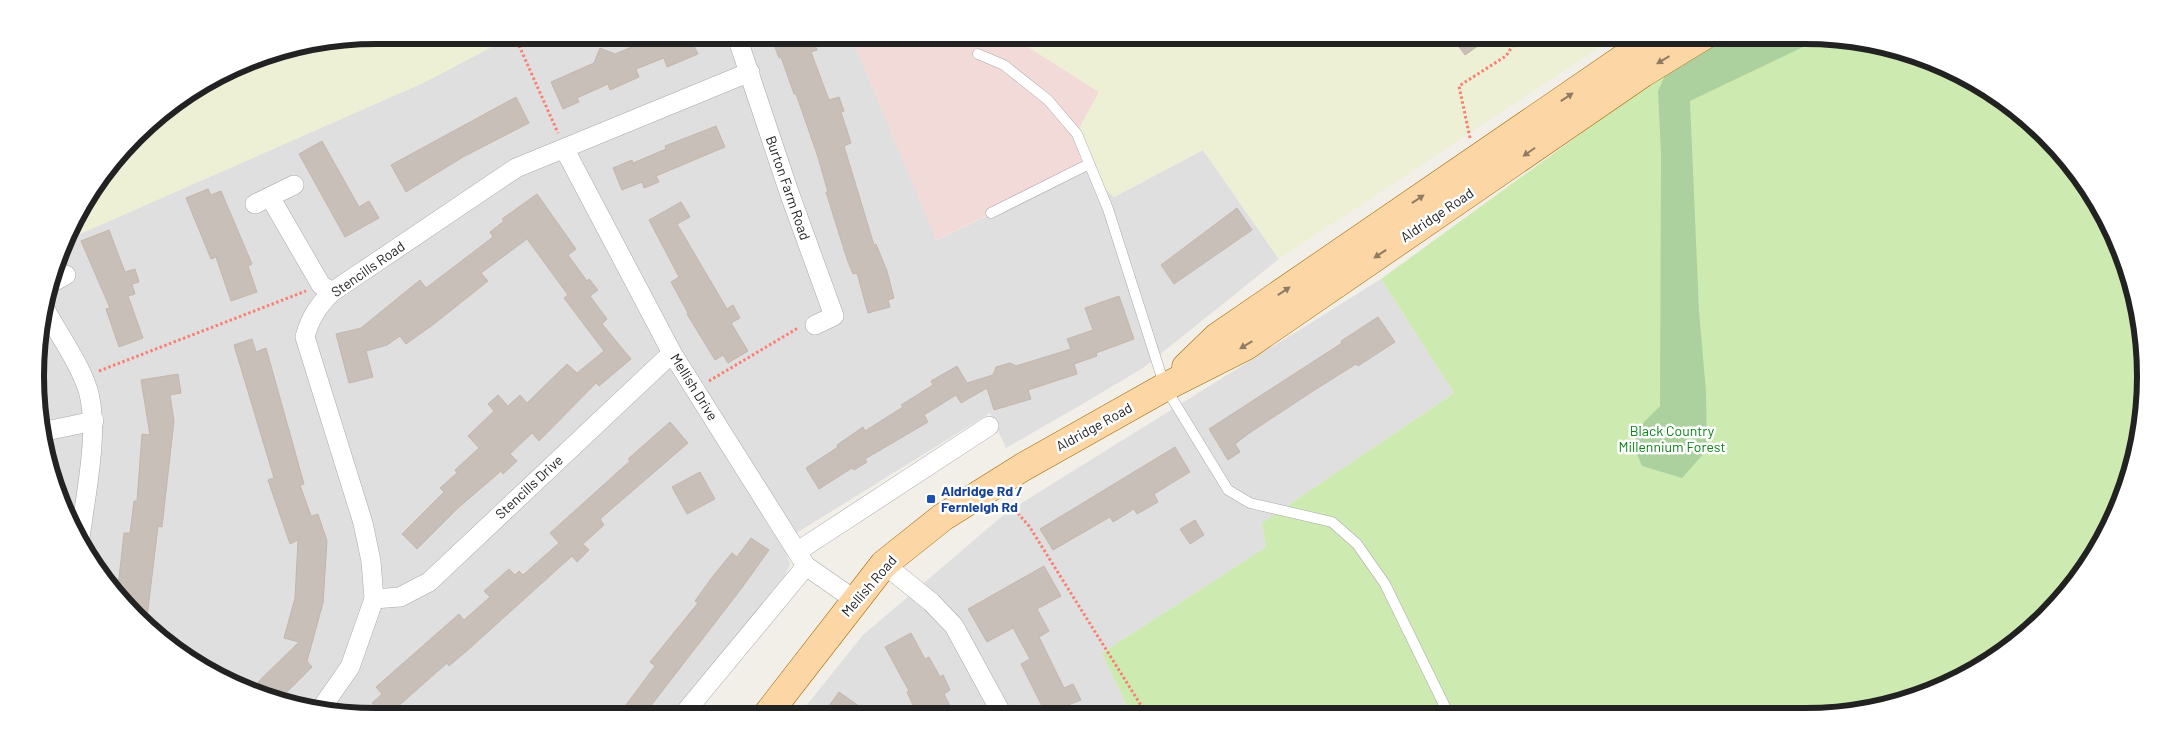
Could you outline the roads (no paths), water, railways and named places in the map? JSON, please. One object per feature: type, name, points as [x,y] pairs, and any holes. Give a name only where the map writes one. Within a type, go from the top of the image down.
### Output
[{"type":"main road","name":"Aldridge Road","points":[[1165,387],[1217,337],[1644,44]]},
{"type":"main road","name":"Aldridge Road","points":[[1023,467],[1165,387],[1246,346],[1643,73],[1690,44]]},
{"type":"main road","name":"Mellish Road","points":[[772,708],[854,600],[884,564],[943,517],[1023,467]]},
{"type":"street","name":"Burton Farm Road","points":[[740,44],[790,196],[834,316],[815,325]]},
{"type":"street","name":"Stencills Road","points":[[324,704],[350,667],[362,638],[374,600],[372,561],[363,524],[305,337],[309,321],[326,289],[516,168],[565,150],[750,72]]},
{"type":"street","name":"Mellish Drive","points":[[565,150],[672,352],[802,559],[854,600]]},
{"type":"street","points":[[294,185],[263,201],[326,289]]},
{"type":"street","points":[[49,317],[82,377],[88,391],[94,421],[81,529]]},
{"type":"street","name":"Stencills Drive","points":[[374,600],[400,597],[429,582],[672,352]]},
{"type":"street","points":[[49,430],[94,421]]},
{"type":"street","points":[[688,708],[802,559],[989,426]]},
{"type":"street","points":[[884,564],[931,602],[954,626],[999,708]]},
{"type":"lane","points":[[978,54],[1004,65],[1048,100],[1076,134],[1108,209],[1165,387],[1228,490],[1250,503],[1332,522],[1357,544],[1385,584],[1446,708]]},
{"type":"lane","points":[[991,213],[1089,164]]},
{"type":"place","name":"Aldridge Rd / Fernleigh Rd","points":[[931,499]]},
{"type":"park label","name":"Black Country Millennium Forest","points":[[1672,440]]}]
